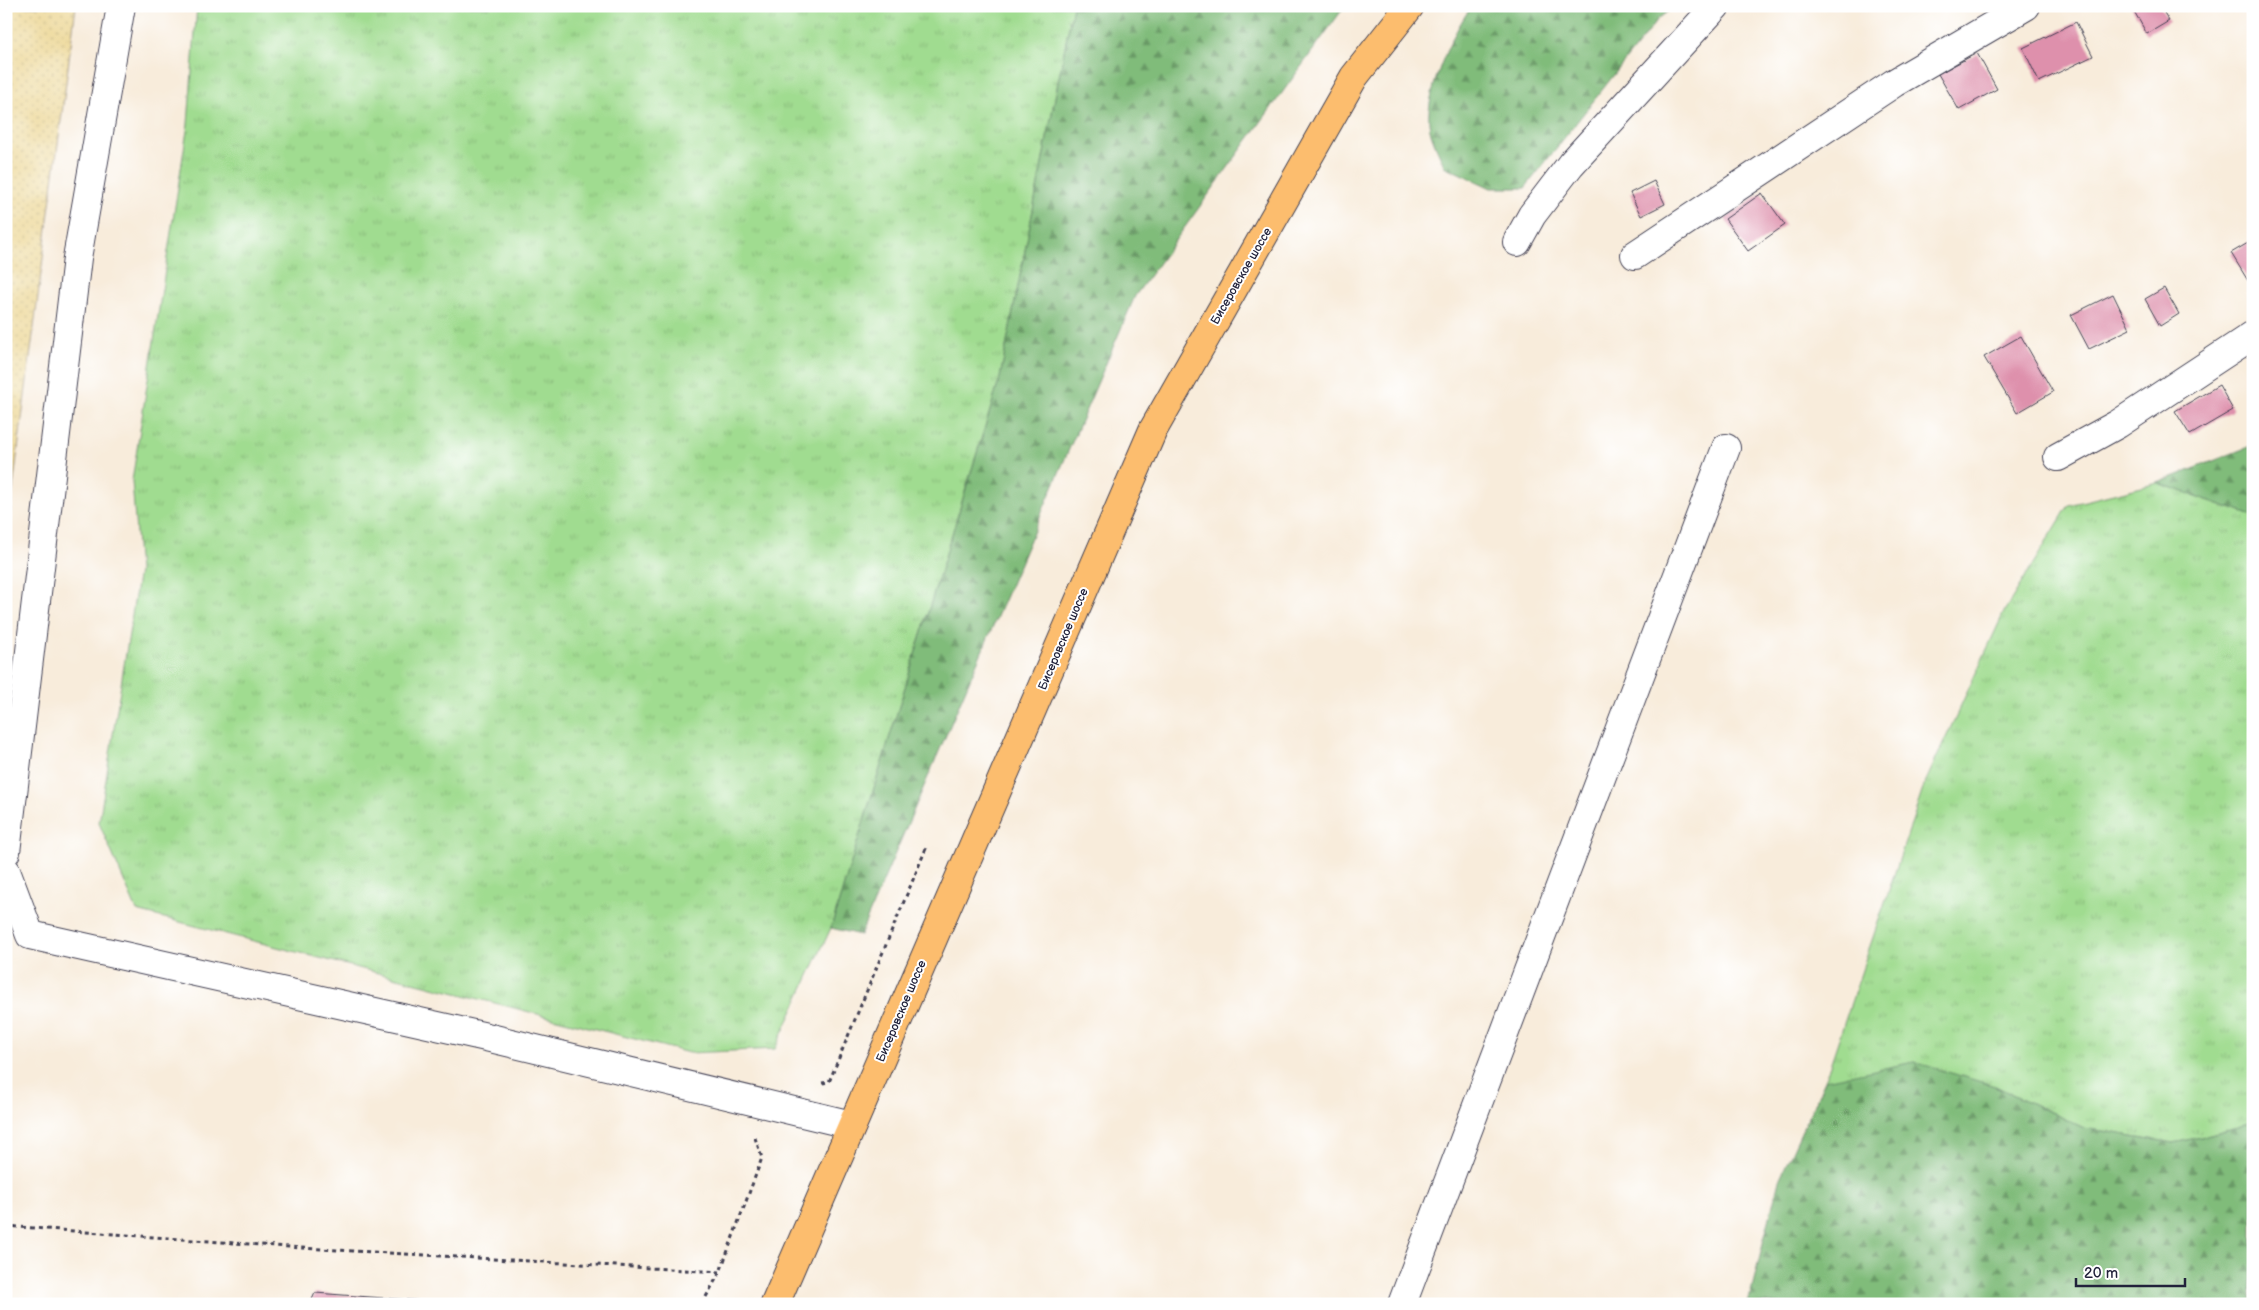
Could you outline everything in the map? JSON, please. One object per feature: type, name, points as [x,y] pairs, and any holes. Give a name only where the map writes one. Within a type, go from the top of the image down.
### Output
[{"type":"main road","name":"Бисеровское шоссе","points":[[775,1304],[1153,430],[1354,77],[1410,6]]},
{"type":"street","points":[[6,852],[77,258],[121,6]]},
{"type":"street","points":[[1517,242],[1532,215],[1571,164],[1716,6]]},
{"type":"street","points":[[1635,255],[1894,83],[2026,6]]},
{"type":"street","points":[[2058,457],[2118,424],[2253,336]]},
{"type":"street","points":[[1402,1304],[1726,448]]},
{"type":"street","points":[[6,871],[30,935],[482,1036],[852,1125]]},
{"type":"path","points":[[819,1084],[829,1082],[926,846]]},
{"type":"path","points":[[702,1304],[720,1272],[762,1158],[740,1097]]},
{"type":"path","points":[[6,1226],[302,1248],[720,1272]]},
{"type":"green space","points":[[197,6],[1073,6],[1000,378],[831,928],[775,1049],[689,1053],[137,911],[99,823],[139,571],[132,481],[188,124]]},
{"type":"green space","points":[[1073,6],[1345,6],[1135,296],[860,935],[831,928],[1000,378]]},
{"type":"green space","points":[[1472,6],[1675,6],[1658,19],[1525,188],[1491,188],[1444,166],[1433,140],[1429,123],[1432,95],[1442,62],[1456,31]]},
{"type":"green space","points":[[2253,445],[2253,516],[2158,483]]},
{"type":"green space","points":[[2158,483],[2253,516],[2253,1120],[2239,1128],[2174,1143],[2084,1128],[1995,1086],[1825,1080],[1925,783],[2005,610],[2069,505]]},
{"type":"green space","points":[[1914,1062],[1995,1086],[2084,1128],[2174,1143],[2239,1128],[2253,1120],[2253,1304],[1748,1304],[1779,1180],[1825,1080]]},
{"type":"sand","points":[[6,6],[76,6],[6,541]]},
{"type":"building","points":[[2131,6],[2160,6],[2169,21],[2147,34]]},
{"type":"building","points":[[2076,22],[2093,56],[2039,82],[2023,48]]},
{"type":"building","points":[[1977,53],[1997,89],[1959,110],[1938,74]]},
{"type":"building","points":[[1654,181],[1665,204],[1641,216],[1630,193]]},
{"type":"building","points":[[1762,193],[1785,225],[1748,251],[1725,219]]},
{"type":"building","points":[[2253,240],[2253,282],[2250,284],[2231,253]]},
{"type":"building","points":[[2164,288],[2179,314],[2160,326],[2145,299]]},
{"type":"building","points":[[2113,294],[2130,329],[2089,349],[2071,315]]},
{"type":"building","points":[[2021,336],[2053,392],[2017,413],[1984,357]]},
{"type":"building","points":[[2219,385],[2233,410],[2190,435],[2175,411]]},
{"type":"building","points":[[315,1293],[439,1302],[439,1304],[310,1304]]}]
